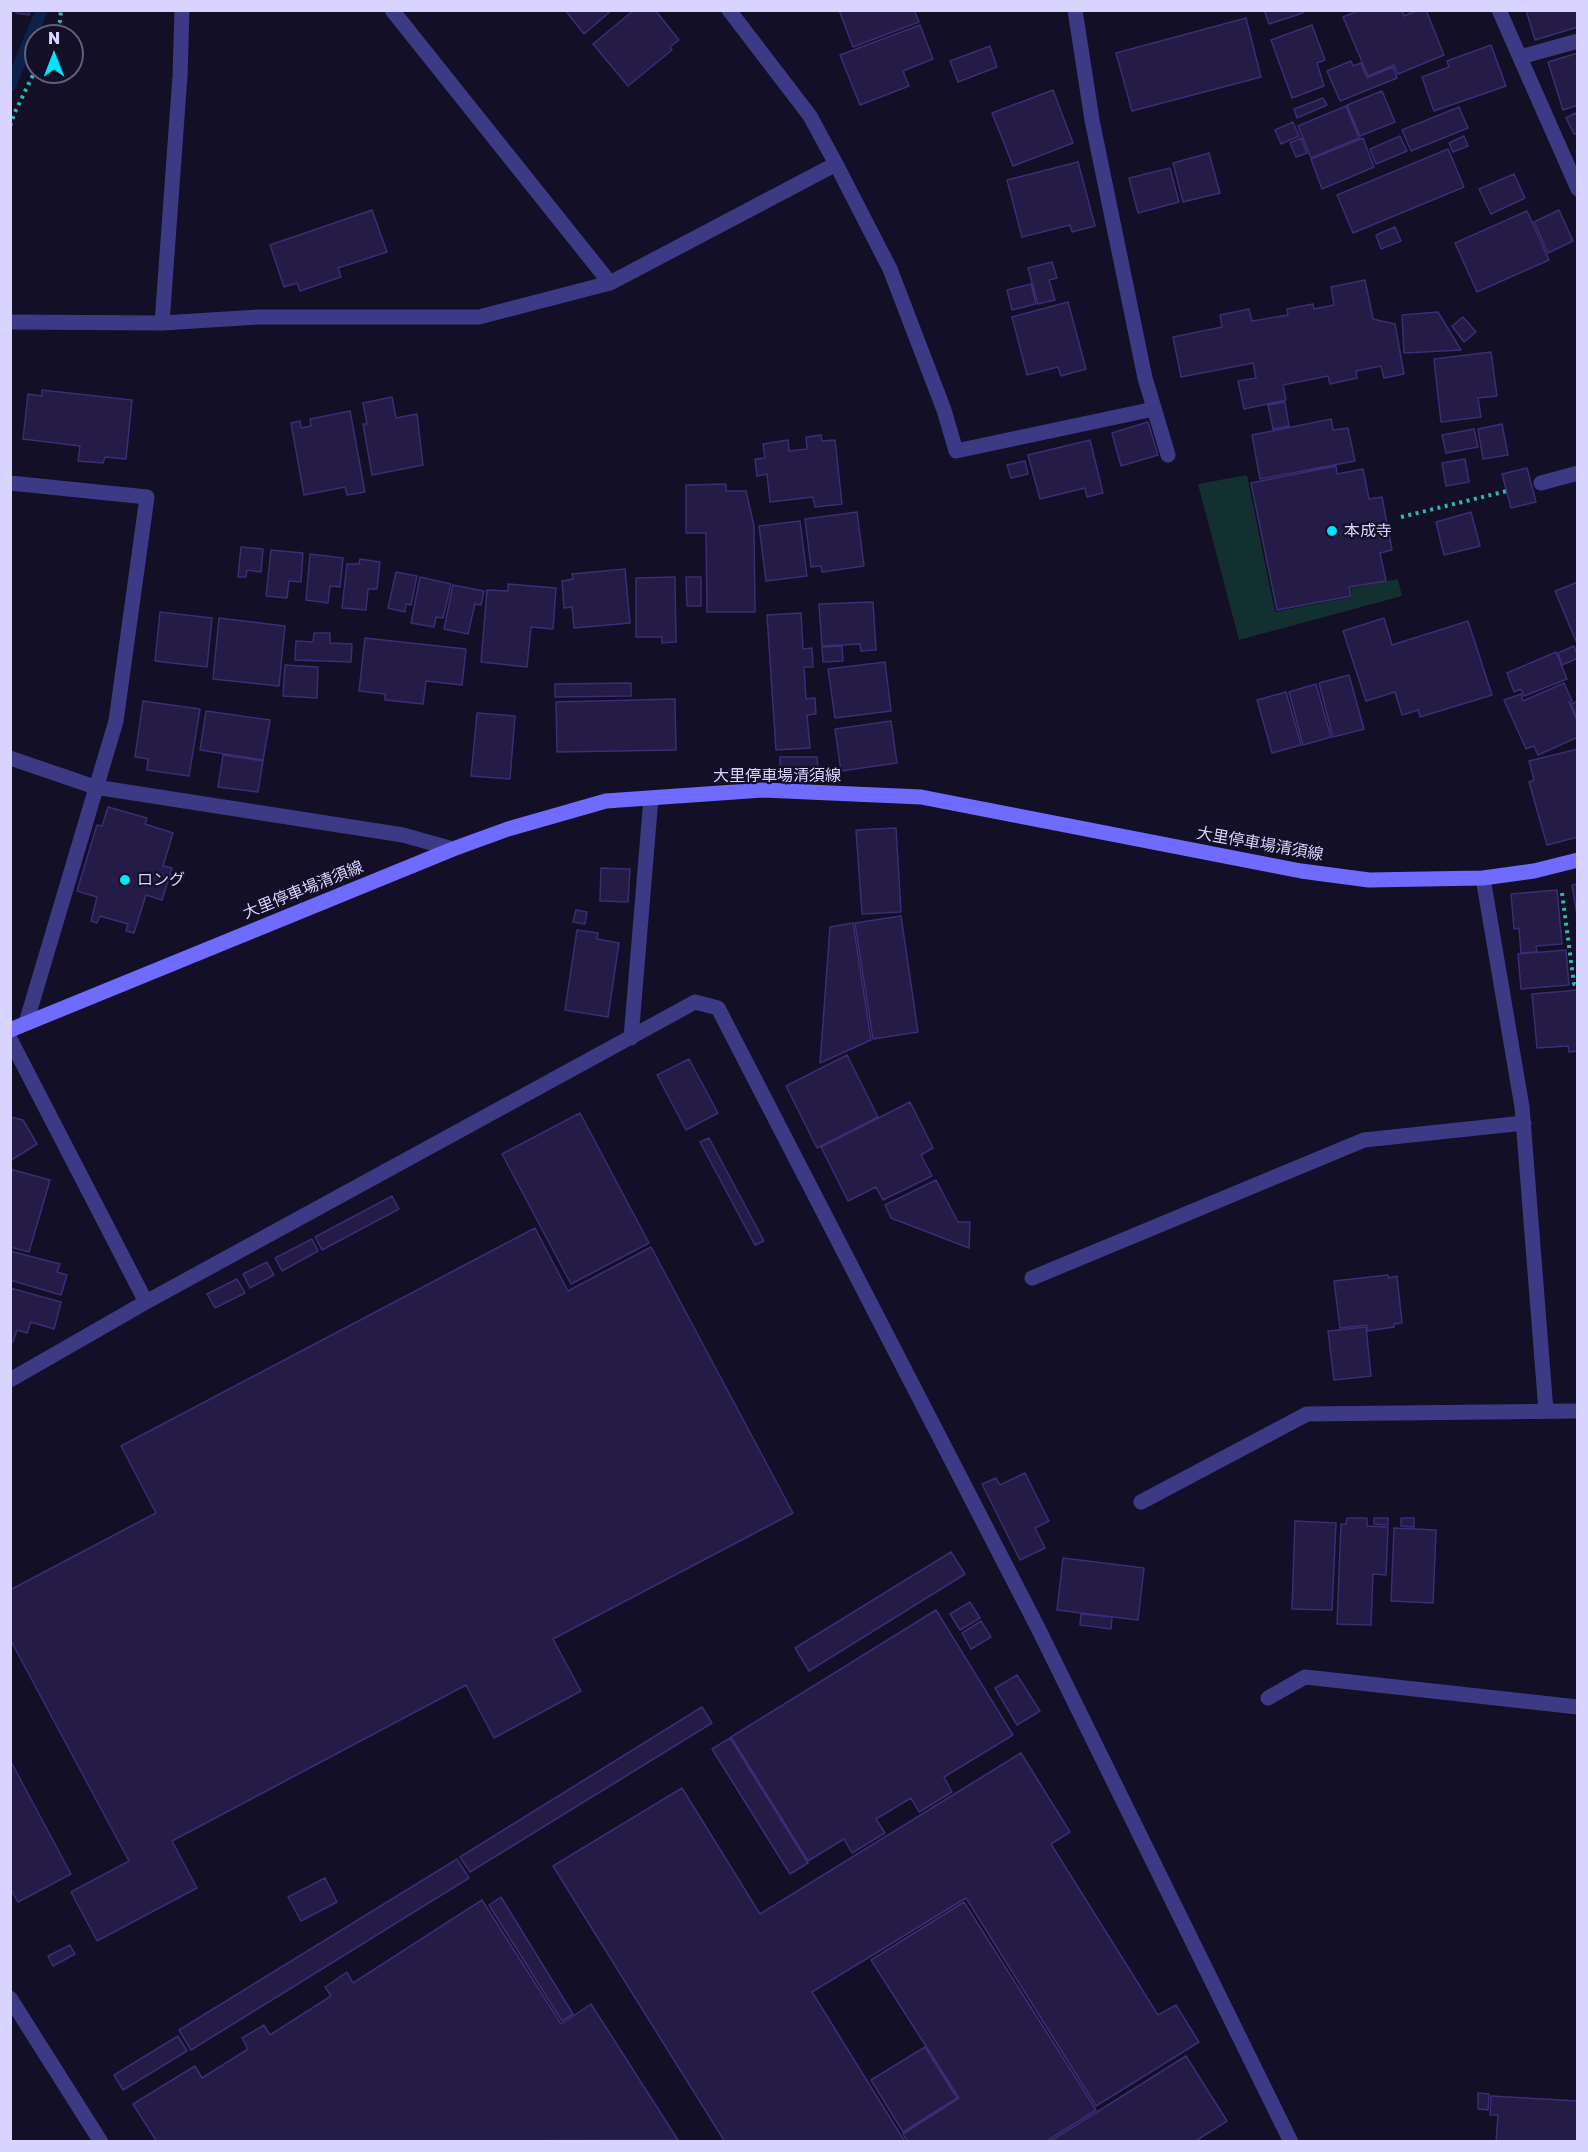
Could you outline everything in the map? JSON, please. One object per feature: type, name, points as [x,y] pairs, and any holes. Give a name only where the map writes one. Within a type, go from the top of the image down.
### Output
[{"type":"main road","name":"大里停車場清須線","points":[[10,1030],[453,849],[508,829],[606,801],[764,790],[921,797],[1301,871],[1370,880],[1483,878],[1534,871],[1578,860]]},
{"type":"street","points":[[162,323],[180,76],[182,10]]},
{"type":"street","points":[[392,10],[610,283]]},
{"type":"street","points":[[729,10],[810,116],[836,164],[890,269],[944,410],[956,451],[1154,409]]},
{"type":"street","points":[[1075,10],[1092,120],[1144,378],[1168,455]]},
{"type":"street","points":[[1499,10],[1578,189]]},
{"type":"street","points":[[1520,57],[1578,41]]},
{"type":"street","points":[[10,322],[162,323],[258,317],[479,317],[610,283],[836,164]]},
{"type":"street","points":[[1541,483],[1578,473]]},
{"type":"street","points":[[10,483],[147,497],[116,721],[26,1023]]},
{"type":"street","points":[[10,758],[95,787],[404,835],[453,849]]},
{"type":"street","points":[[631,1038],[651,798]]},
{"type":"street","points":[[1483,878],[1524,1123],[1546,1411]]},
{"type":"street","points":[[10,1380],[146,1302],[695,1002],[718,1008],[1038,1628],[1291,2142]]},
{"type":"street","points":[[10,1040],[146,1302]]},
{"type":"street","points":[[1032,1278],[1365,1140],[1524,1123]]},
{"type":"street","points":[[1141,1502],[1307,1414],[1578,1411]]},
{"type":"street","points":[[1268,1698],[1305,1677],[1578,1707]]},
{"type":"street","points":[[10,1998],[101,2142]]},
{"type":"path","points":[[10,126],[29,84]]},
{"type":"path","points":[[1401,517],[1507,491]]},
{"type":"path","points":[[1559,865],[1574,984],[1578,984]]},
{"type":"green space","points":[[1247,475],[1275,612],[1352,597],[1351,588],[1398,579],[1402,596],[1239,640],[1198,484]]},
{"type":"building","points":[[16,10],[30,10],[29,15],[16,13]]},
{"type":"building","points":[[565,10],[612,10],[584,34]]},
{"type":"building","points":[[634,10],[655,10],[679,40],[670,47],[672,50],[628,86],[593,44]]},
{"type":"building","points":[[839,10],[914,10],[919,22],[853,47]]},
{"type":"building","points":[[1264,10],[1302,10],[1303,13],[1269,24]]},
{"type":"building","points":[[1360,10],[1402,10],[1404,16],[1418,10],[1426,10],[1444,55],[1398,74],[1394,65],[1368,76],[1343,17]]},
{"type":"building","points":[[1526,10],[1578,10],[1578,27],[1535,40]]},
{"type":"building","points":[[1246,18],[1261,77],[1132,111],[1116,53]]},
{"type":"building","points":[[920,25],[933,59],[903,71],[909,86],[860,105],[840,55]]},
{"type":"building","points":[[1312,25],[1325,60],[1317,63],[1324,86],[1292,98],[1271,40]]},
{"type":"building","points":[[1491,45],[1506,86],[1434,111],[1422,77],[1449,67],[1447,61]]},
{"type":"building","points":[[990,46],[997,67],[958,82],[950,61]]},
{"type":"building","points":[[1578,53],[1578,105],[1563,110],[1548,62]]},
{"type":"building","points":[[1351,61],[1353,66],[1361,63],[1367,78],[1393,67],[1397,78],[1340,101],[1327,71]]},
{"type":"building","points":[[1053,90],[1073,143],[1013,166],[992,113]]},
{"type":"building","points":[[1382,91],[1395,122],[1360,136],[1347,105]]},
{"type":"building","points":[[1323,98],[1327,105],[1297,118],[1294,109]]},
{"type":"building","points":[[1346,106],[1359,138],[1311,158],[1298,126]]},
{"type":"building","points":[[1459,107],[1468,128],[1411,151],[1402,130]]},
{"type":"building","points":[[1575,113],[1578,118],[1578,133],[1574,134],[1566,118]]},
{"type":"building","points":[[1293,122],[1299,136],[1281,144],[1275,130]]},
{"type":"building","points":[[1400,136],[1407,151],[1376,164],[1370,149]]},
{"type":"building","points":[[1464,136],[1468,146],[1453,152],[1449,143]]},
{"type":"building","points":[[1301,138],[1307,153],[1296,157],[1290,143]]},
{"type":"building","points":[[1363,138],[1374,167],[1322,189],[1311,159]]},
{"type":"building","points":[[1448,149],[1464,187],[1353,233],[1337,195]]},
{"type":"building","points":[[1209,153],[1220,193],[1183,202],[1173,163]]},
{"type":"building","points":[[1078,162],[1095,226],[1072,232],[1070,225],[1022,237],[1007,180]]},
{"type":"building","points":[[1170,168],[1179,202],[1138,213],[1129,178]]},
{"type":"building","points":[[1514,174],[1525,198],[1491,214],[1479,189]]},
{"type":"building","points":[[372,210],[387,252],[338,268],[341,277],[300,291],[297,283],[284,287],[270,245]]},
{"type":"building","points":[[1559,210],[1573,241],[1548,253],[1534,222]]},
{"type":"building","points":[[1527,211],[1549,260],[1477,292],[1455,243]]},
{"type":"building","points":[[1395,227],[1401,241],[1381,249],[1376,235]]},
{"type":"building","points":[[1052,262],[1057,278],[1049,280],[1055,300],[1038,304],[1028,268]]},
{"type":"building","points":[[1365,280],[1373,319],[1395,324],[1404,374],[1384,378],[1381,366],[1356,371],[1357,378],[1330,384],[1328,376],[1283,385],[1286,400],[1244,409],[1238,381],[1256,378],[1253,363],[1181,377],[1173,337],[1222,327],[1220,315],[1249,309],[1252,321],[1288,315],[1287,309],[1313,304],[1314,309],[1334,305],[1331,287]]},
{"type":"building","points":[[1031,284],[1036,304],[1012,310],[1007,290]]},
{"type":"building","points":[[1068,302],[1086,369],[1061,376],[1058,367],[1027,375],[1012,317]]},
{"type":"building","points":[[1438,312],[1461,350],[1404,353],[1402,315]]},
{"type":"building","points":[[1463,317],[1476,332],[1464,342],[1452,326]]},
{"type":"building","points":[[1491,352],[1497,396],[1478,398],[1481,417],[1441,422],[1434,359]]},
{"type":"building","points":[[42,390],[132,400],[126,459],[105,457],[103,463],[78,461],[80,446],[23,439],[28,394],[42,396]]},
{"type":"building","points":[[392,397],[396,418],[417,414],[423,465],[372,475],[363,424],[367,424],[363,403]]},
{"type":"building","points":[[1285,402],[1289,426],[1273,429],[1268,405]]},
{"type":"building","points":[[350,411],[365,492],[347,495],[345,487],[304,495],[291,423],[300,421],[301,428],[311,426],[310,419]]},
{"type":"building","points":[[1331,419],[1333,430],[1348,428],[1355,461],[1260,479],[1252,435]]},
{"type":"building","points":[[1148,422],[1158,455],[1121,466],[1112,433]]},
{"type":"building","points":[[1502,424],[1508,455],[1483,459],[1478,429]]},
{"type":"building","points":[[1474,429],[1478,447],[1446,453],[1442,435]]},
{"type":"building","points":[[821,435],[822,441],[835,440],[842,504],[815,507],[813,497],[770,502],[767,474],[757,476],[755,459],[765,458],[763,444],[788,440],[789,451],[807,449],[806,437]]},
{"type":"building","points":[[1090,440],[1103,493],[1087,497],[1085,488],[1040,499],[1028,455]]},
{"type":"building","points":[[1465,459],[1469,482],[1446,486],[1442,463]]},
{"type":"building","points":[[1025,461],[1028,474],[1011,478],[1007,465]]},
{"type":"building","points":[[1336,466],[1337,474],[1363,469],[1369,499],[1382,497],[1392,550],[1380,553],[1386,581],[1349,587],[1351,596],[1277,610],[1251,483]]},
{"type":"building","points":[[1527,468],[1536,502],[1511,508],[1502,474]]},
{"type":"building","points":[[726,484],[726,491],[746,491],[754,526],[755,612],[707,612],[706,533],[686,533],[686,485]]},
{"type":"building","points":[[857,512],[864,566],[822,572],[821,566],[811,567],[805,519]]},
{"type":"building","points":[[1471,512],[1480,546],[1444,555],[1436,522]]},
{"type":"building","points":[[800,521],[807,576],[766,581],[759,526]]},
{"type":"building","points":[[241,547],[263,549],[261,572],[247,570],[246,577],[238,577]]},
{"type":"building","points":[[271,550],[303,553],[301,582],[289,581],[287,598],[266,596]]},
{"type":"building","points":[[310,554],[343,558],[340,587],[330,586],[328,603],[306,600]]},
{"type":"building","points":[[360,559],[380,562],[377,589],[368,589],[366,610],[342,608],[347,564],[359,564]]},
{"type":"building","points":[[625,569],[630,623],[574,628],[572,607],[564,608],[562,581],[573,579],[572,574]]},
{"type":"building","points":[[396,572],[417,576],[411,605],[406,604],[405,612],[388,608]]},
{"type":"building","points":[[420,577],[451,584],[443,618],[436,617],[434,627],[411,623]]},
{"type":"building","points":[[675,577],[676,642],[662,643],[662,637],[636,637],[636,578]]},
{"type":"building","points":[[686,577],[701,577],[701,606],[687,606]]},
{"type":"building","points":[[1578,582],[1578,640],[1576,641],[1555,591]]},
{"type":"building","points":[[508,584],[556,588],[553,629],[531,627],[527,667],[481,662],[487,590],[508,591]]},
{"type":"building","points":[[453,585],[484,591],[481,605],[475,604],[468,634],[444,629]]},
{"type":"building","points":[[873,602],[876,650],[861,651],[860,644],[822,646],[819,604]]},
{"type":"building","points":[[160,612],[212,618],[207,667],[155,661]]},
{"type":"building","points":[[801,613],[803,649],[812,648],[813,667],[804,667],[806,699],[815,698],[816,714],[807,715],[810,748],[776,750],[767,615]]},
{"type":"building","points":[[219,618],[285,626],[279,686],[213,679]]},
{"type":"building","points":[[1384,618],[1392,645],[1468,621],[1492,695],[1420,717],[1418,710],[1402,715],[1395,692],[1366,701],[1343,631]]},
{"type":"building","points":[[314,633],[330,633],[330,643],[352,644],[351,662],[295,660],[296,641],[313,642]]},
{"type":"building","points":[[365,638],[466,649],[462,685],[426,681],[423,704],[385,700],[385,694],[359,691]]},
{"type":"building","points":[[842,646],[843,661],[823,662],[822,647]]},
{"type":"building","points":[[1574,646],[1578,658],[1562,665],[1558,653]]},
{"type":"building","points":[[1556,652],[1567,679],[1524,696],[1521,689],[1514,692],[1507,673]]},
{"type":"building","points":[[885,662],[891,711],[835,718],[828,669]]},
{"type":"building","points":[[285,665],[318,667],[317,698],[283,696]]},
{"type":"building","points":[[1349,675],[1364,729],[1333,737],[1319,683]]},
{"type":"building","points":[[631,683],[631,696],[555,697],[555,684]]},
{"type":"building","points":[[1564,683],[1578,723],[1578,737],[1538,755],[1534,746],[1526,749],[1504,700],[1521,694],[1523,701]]},
{"type":"building","points":[[1316,684],[1331,737],[1303,745],[1289,692]]},
{"type":"building","points":[[1286,692],[1301,745],[1272,753],[1257,700]]},
{"type":"building","points":[[675,699],[676,750],[557,752],[556,702]]},
{"type":"building","points":[[143,701],[200,709],[189,776],[147,770],[148,759],[135,757]]},
{"type":"building","points":[[1578,701],[1578,720],[1571,704]]},
{"type":"building","points":[[206,711],[270,720],[263,760],[200,750]]},
{"type":"building","points":[[477,713],[515,716],[510,779],[471,776]]},
{"type":"building","points":[[891,721],[897,763],[841,771],[835,729]]},
{"type":"building","points":[[1578,749],[1578,837],[1547,845],[1529,782],[1534,780],[1529,761]]},
{"type":"building","points":[[223,755],[263,761],[258,792],[218,787]]},
{"type":"building","points":[[780,757],[817,757],[818,769],[780,770]]},
{"type":"building","name":"ロング","points":[[108,807],[147,818],[145,824],[173,833],[163,866],[172,868],[162,900],[146,895],[134,933],[126,931],[128,924],[100,916],[97,923],[91,921],[97,897],[77,891],[97,825],[102,826]]},
{"type":"building","points":[[896,828],[901,912],[862,914],[856,830]]},
{"type":"building","points":[[601,868],[630,869],[628,902],[600,901]]},
{"type":"building","points":[[1578,884],[1578,921],[1572,885]]},
{"type":"building","points":[[1557,890],[1562,944],[1536,946],[1537,952],[1521,953],[1519,928],[1514,929],[1511,894]]},
{"type":"building","points":[[576,910],[587,912],[585,924],[573,922]]},
{"type":"building","points":[[901,916],[918,1032],[873,1039],[855,923]]},
{"type":"building","points":[[853,923],[871,1040],[820,1063],[830,927]]},
{"type":"building","points":[[577,930],[598,933],[597,939],[619,943],[608,1017],[565,1010]]},
{"type":"building","points":[[1566,950],[1569,985],[1521,989],[1518,954]]},
{"type":"building","points":[[1578,990],[1578,1051],[1569,1052],[1568,1046],[1537,1048],[1532,994]]},
{"type":"building","points":[[847,1055],[878,1117],[817,1148],[786,1086]]},
{"type":"building","points":[[689,1059],[718,1113],[686,1130],[657,1075]]},
{"type":"building","points":[[910,1102],[933,1148],[921,1155],[932,1176],[883,1200],[876,1187],[848,1201],[821,1147]]},
{"type":"building","points":[[580,1113],[649,1243],[571,1284],[502,1154]]},
{"type":"building","points":[[10,1117],[23,1120],[37,1144],[13,1159],[10,1159]]},
{"type":"building","points":[[709,1138],[764,1241],[755,1245],[700,1142]]},
{"type":"building","points":[[10,1169],[50,1180],[29,1252],[10,1247]]},
{"type":"building","points":[[936,1180],[958,1222],[970,1222],[969,1248],[891,1218],[885,1205]]},
{"type":"building","points":[[392,1196],[399,1209],[322,1250],[315,1237]]},
{"type":"building","points":[[535,1228],[568,1291],[651,1247],[793,1513],[553,1639],[581,1691],[494,1738],[466,1685],[172,1841],[197,1888],[97,1941],[71,1892],[129,1861],[10,1639],[10,1590],[156,1513],[121,1446]]},
{"type":"building","points":[[312,1239],[318,1251],[282,1271],[275,1258]]},
{"type":"building","points":[[10,1251],[60,1264],[57,1272],[67,1275],[61,1295],[10,1280]]},
{"type":"building","points":[[267,1262],[274,1275],[250,1288],[243,1274]]},
{"type":"building","points":[[1388,1275],[1389,1278],[1397,1276],[1402,1323],[1394,1324],[1394,1327],[1367,1331],[1367,1325],[1340,1328],[1334,1281]]},
{"type":"building","points":[[237,1279],[245,1293],[215,1308],[207,1294]]},
{"type":"building","points":[[10,1288],[61,1302],[54,1329],[31,1322],[27,1333],[17,1330],[13,1342],[10,1341]]},
{"type":"building","points":[[1366,1327],[1371,1376],[1334,1380],[1328,1331]]},
{"type":"building","points":[[1025,1473],[1049,1521],[1035,1528],[1045,1548],[1020,1560],[982,1484],[996,1478],[1000,1485]]},
{"type":"building","points":[[1347,1518],[1367,1518],[1367,1526],[1388,1527],[1386,1575],[1373,1574],[1371,1625],[1337,1624],[1341,1524],[1346,1524]]},
{"type":"building","points":[[1374,1518],[1388,1518],[1388,1525],[1374,1524]]},
{"type":"building","points":[[1401,1518],[1414,1518],[1414,1527],[1401,1526]]},
{"type":"building","points":[[1295,1521],[1336,1523],[1332,1610],[1292,1609]]},
{"type":"building","points":[[1394,1528],[1436,1530],[1433,1603],[1391,1601]]},
{"type":"building","points":[[951,1552],[965,1574],[809,1671],[795,1648]]},
{"type":"building","points":[[1063,1558],[1144,1568],[1138,1620],[1057,1610]]},
{"type":"building","points":[[970,1602],[980,1618],[960,1630],[950,1614]]},
{"type":"building","points":[[936,1610],[1013,1735],[944,1777],[952,1792],[919,1812],[911,1798],[876,1819],[885,1833],[852,1853],[844,1839],[808,1861],[731,1737]]},
{"type":"building","points":[[1081,1614],[1112,1617],[1111,1629],[1080,1625]]},
{"type":"building","points":[[981,1621],[991,1637],[971,1649],[962,1633]]},
{"type":"building","points":[[1017,1675],[1040,1711],[1017,1725],[995,1688]]},
{"type":"building","points":[[702,1707],[712,1723],[470,1872],[460,1857]]},
{"type":"building","points":[[730,1738],[808,1863],[790,1874],[712,1749]]},
{"type":"building","points":[[1021,1753],[1070,1832],[1051,1844],[1158,2015],[1176,2005],[1199,2042],[1096,2106],[966,1898],[812,1992],[905,2142],[725,2142],[553,1866],[682,1788],[760,1914]]},
{"type":"building","points":[[10,1760],[71,1874],[18,1902],[10,1888]]},
{"type":"building","points":[[457,1859],[469,1878],[191,2050],[179,2030]]},
{"type":"building","points":[[325,1878],[337,1902],[301,1921],[288,1897]]},
{"type":"building","points":[[501,1897],[573,2014],[562,2021],[489,1905]]},
{"type":"building","points":[[482,1900],[561,2024],[591,2004],[678,2140],[157,2142],[133,2104],[195,2066],[202,2078],[248,2049],[242,2038],[264,2025],[270,2035],[331,1996],[325,1987],[347,1972],[353,1983]]},
{"type":"building","points":[[964,1902],[1096,2110],[1045,2142],[908,2142],[903,2134],[959,2098],[871,1960]]},
{"type":"building","points":[[70,1945],[75,1954],[53,1966],[48,1956]]},
{"type":"building","points":[[178,2036],[187,2051],[123,2090],[114,2075]]},
{"type":"building","points":[[925,2047],[957,2098],[903,2132],[871,2080]]},
{"type":"building","points":[[1186,2056],[1227,2121],[1194,2142],[1049,2142]]},
{"type":"building","points":[[1478,2093],[1489,2094],[1488,2110],[1478,2109]]},
{"type":"building","points":[[1491,2096],[1578,2101],[1578,2142],[1496,2142],[1498,2115],[1490,2115]]},
{"type":"waterway","points":[[10,86],[42,10]]},
{"type":"place","name":"本成寺","points":[[1332,531]]},
{"type":"place","name":"ロング","points":[[125,880]]}]
